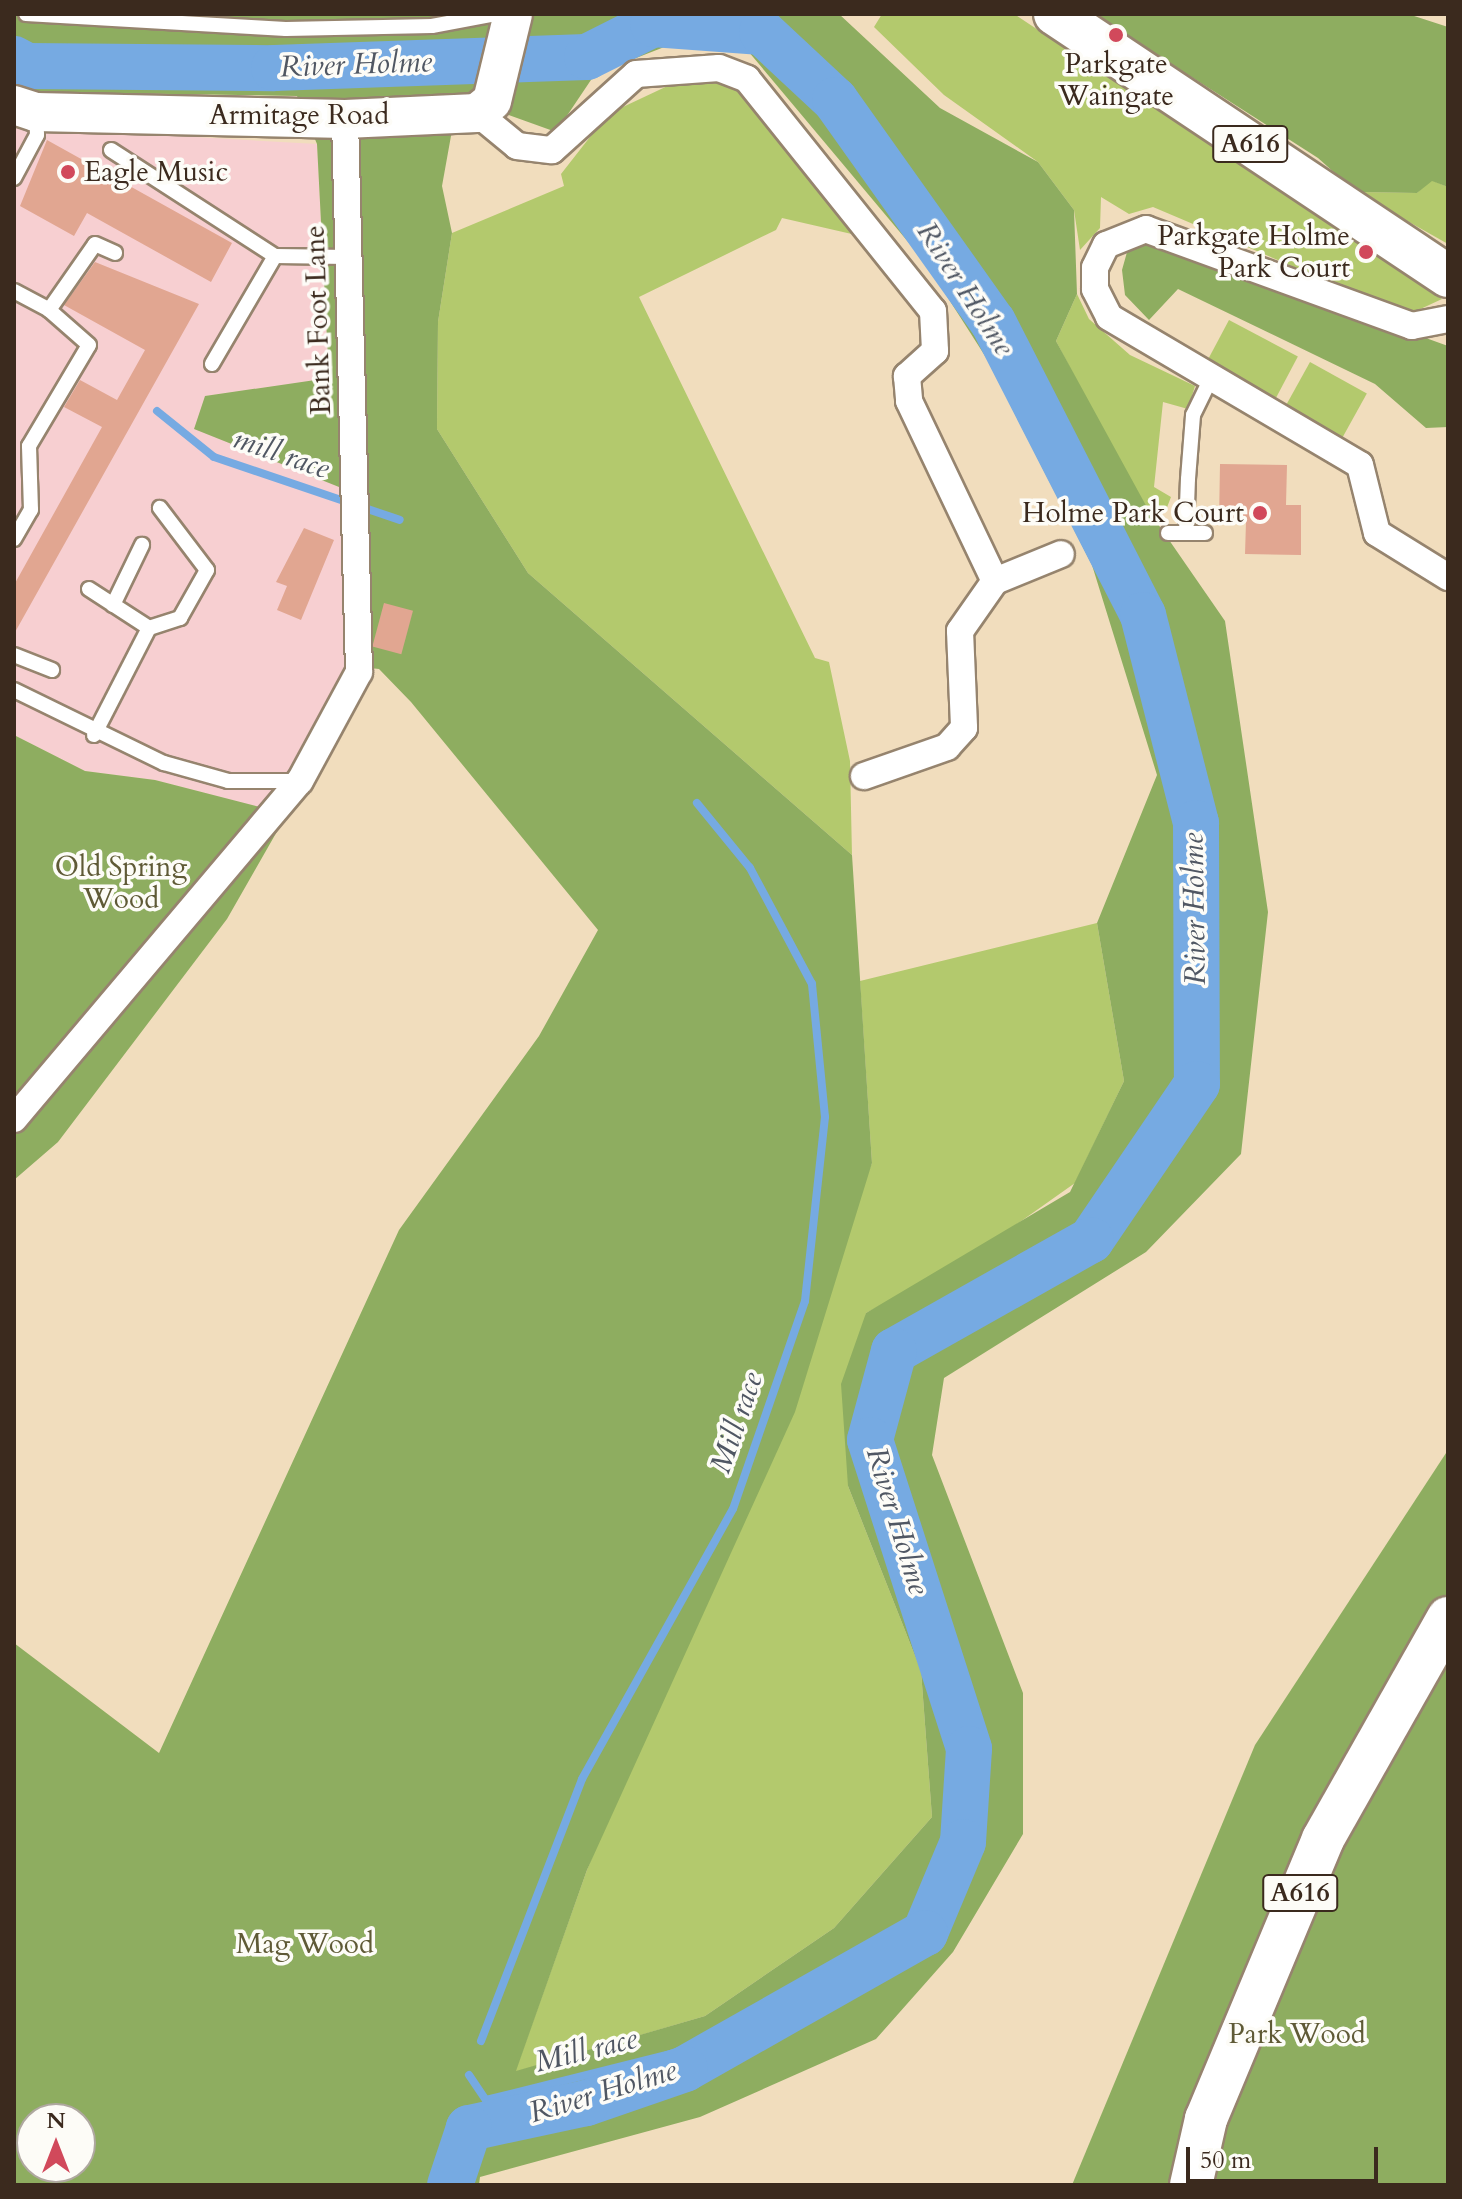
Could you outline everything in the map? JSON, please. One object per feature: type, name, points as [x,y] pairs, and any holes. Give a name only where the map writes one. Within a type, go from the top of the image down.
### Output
[{"type":"main road","name":"A616","points":[[1055,14],[1448,276]]},
{"type":"main road","points":[[486,100],[506,19]]},
{"type":"main road","name":"Armitage Road","points":[[25,108],[345,119],[486,100]]},
{"type":"main road","name":"A616","points":[[1191,2185],[1206,2119],[1323,1839],[1448,1618]]},
{"type":"street","points":[[486,100],[517,146],[552,150],[636,74],[719,68],[747,79],[933,311],[935,351],[907,376],[909,401],[995,581]]},
{"type":"street","name":"Bank Foot Lane","points":[[14,1119],[300,781],[359,672],[358,527],[345,119]]},
{"type":"street","points":[[1448,319],[1412,326],[1181,236],[1146,229],[1116,237],[1095,268],[1095,289],[1109,317],[1210,380],[1360,465],[1377,533],[1448,577]]},
{"type":"street","points":[[864,776],[947,747],[964,728],[960,631],[995,581],[1061,554]]},
{"type":"lane","points":[[26,14],[286,29],[432,26],[506,19]]},
{"type":"lane","points":[[14,178],[37,135],[25,108]]},
{"type":"lane","points":[[111,150],[275,256],[348,257]]},
{"type":"lane","points":[[49,310],[95,244],[115,253]]},
{"type":"lane","points":[[212,364],[275,256]]},
{"type":"lane","points":[[14,291],[49,310],[89,345],[29,446],[31,510],[14,539]]},
{"type":"lane","points":[[1186,533],[1193,415],[1210,380]]},
{"type":"lane","points":[[94,735],[149,628],[180,618],[207,564],[160,508]]},
{"type":"lane","points":[[1168,533],[1205,533]]},
{"type":"lane","points":[[113,605],[142,545]]},
{"type":"lane","points":[[89,589],[149,628]]},
{"type":"lane","points":[[14,655],[52,670]]},
{"type":"lane","points":[[14,690],[94,735],[228,781],[300,781]]},
{"type":"shaded area","points":[[14,115],[38,128],[317,144],[329,379],[205,396],[344,489],[352,666],[266,809],[155,780],[85,771],[14,735]]},
{"type":"green space","name":"Mag Wood","points":[[14,14],[839,14],[940,108],[1038,162],[1074,210],[1077,294],[1056,341],[1149,511],[1225,621],[1268,912],[1241,1154],[1146,1252],[944,1378],[932,1455],[1023,1693],[1023,1834],[953,1952],[876,2039],[700,2117],[480,2177],[479,2185],[14,2185],[14,1643],[159,1753],[399,1230],[539,1036],[598,930],[411,702],[379,669],[352,666],[344,489],[194,429],[205,396],[329,378],[317,144],[297,96],[37,92],[14,80]],"holes":[[[672,44],[748,51],[925,262],[987,359],[1092,565],[1157,775],[1097,923],[1124,1081],[1070,1192],[866,1313],[841,1384],[848,1486],[921,1671],[932,1817],[834,1928],[705,2016],[516,2071],[587,1870],[795,1412],[872,1163],[852,855],[528,573],[437,429],[438,322],[452,233],[442,186],[458,97],[556,132],[595,74]]]},
{"type":"green space","points":[[882,14],[1014,14],[1442,299],[1414,312],[1384,305],[1153,207],[1129,214],[1101,197],[1100,228],[1080,250],[1074,210],[1038,162],[944,95],[874,27]]},
{"type":"green space","points":[[1093,14],[1408,14],[1448,27],[1448,187],[1432,181],[1417,193],[1356,192],[1318,158]]},
{"type":"green space","points":[[676,82],[731,84],[856,235],[782,218],[776,230],[639,297],[815,658],[829,662],[850,761],[852,855],[528,573],[437,429],[438,322],[452,233],[564,186],[561,174],[608,114]]},
{"type":"green space","points":[[1431,180],[1448,187],[1448,244],[1356,192],[1417,193]]},
{"type":"green space","points":[[1152,239],[1448,346],[1448,427],[1426,428],[1375,384],[1178,289],[1149,320],[1125,295],[1122,270],[1129,245]]},
{"type":"green space","points":[[1077,294],[1089,319],[1130,355],[1195,386],[1188,409],[1163,402],[1154,487],[1171,497],[1166,510],[1149,511],[1139,499],[1056,341]]},
{"type":"green space","points":[[1229,320],[1298,357],[1274,402],[1205,365]]},
{"type":"green space","points":[[1310,362],[1367,394],[1342,439],[1285,407]]},
{"type":"green space","name":"Old Spring Wood","points":[[14,735],[85,771],[155,780],[287,814],[227,919],[58,1142],[14,1180]]},
{"type":"green space","points":[[1097,923],[1124,1081],[1075,1183],[966,1260],[866,1313],[848,1486],[921,1671],[932,1817],[834,1928],[705,2016],[515,2072],[587,1870],[872,1163],[860,981]]},
{"type":"green space","name":"Park Wood","points":[[1448,1450],[1448,2185],[1072,2185],[1255,1745]]},
{"type":"building","points":[[47,140],[232,243],[211,282],[87,213],[74,236],[20,206]]},
{"type":"building","points":[[95,262],[199,304],[14,634],[14,585],[102,427],[64,407],[80,380],[117,400],[145,350],[64,305]]},
{"type":"building","name":"Holme Park Court","points":[[1220,464],[1287,465],[1286,505],[1301,505],[1301,555],[1245,554],[1246,522],[1219,522]]},
{"type":"building","points":[[304,528],[334,540],[301,620],[277,610],[287,586],[276,582]]},
{"type":"building","points":[[384,603],[413,611],[401,654],[372,646]]},
{"type":"waterway","name":"River Holme","points":[[14,59],[27,66],[274,68],[587,57],[653,24],[762,32],[835,100],[993,322],[1143,615],[1196,823],[1197,1084],[1091,1240],[894,1351],[870,1440],[969,1749],[963,1842],[925,1933],[685,2069],[586,2103],[469,2128],[450,2185]]},
{"type":"waterway","name":"mill race","points":[[157,411],[214,457],[400,520]]},
{"type":"waterway","name":"Mill race","points":[[481,2041],[582,1779],[733,1509],[805,1301],[825,1117],[812,984],[750,868],[697,803]]},
{"type":"waterway","name":"Mill race","points":[[469,2075],[486,2100],[727,2040]]},
{"type":"place","name":"Parkgate Waingate","points":[[1116,35]]},
{"type":"place","name":"Eagle Music","points":[[68,172]]},
{"type":"place","name":"Parkgate Holme Park Court","points":[[1366,252]]},
{"type":"place","name":"Holme Park Court","points":[[1260,513]]}]
